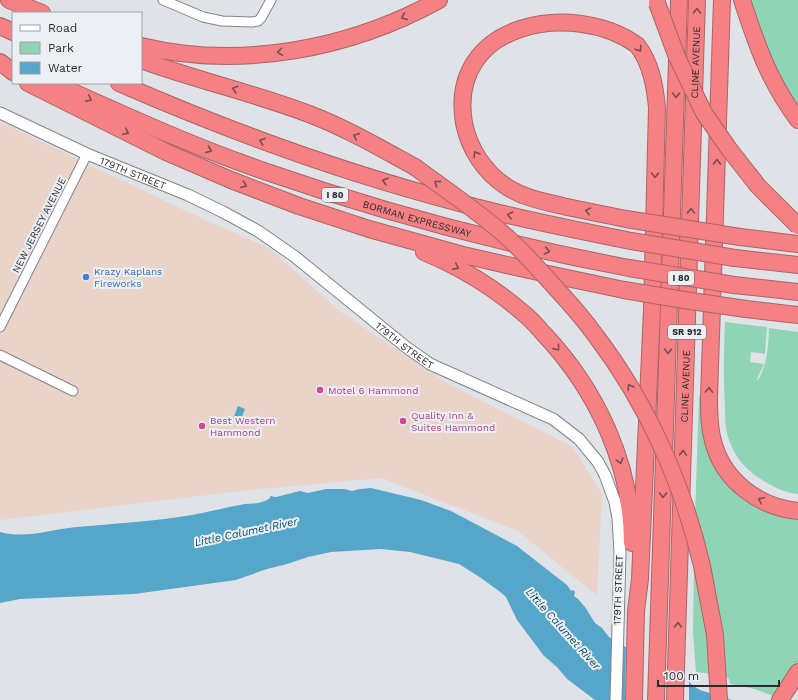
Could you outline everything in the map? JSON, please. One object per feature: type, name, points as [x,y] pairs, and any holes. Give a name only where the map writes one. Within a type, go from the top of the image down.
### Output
[{"type":"highway","points":[[4,0],[27,12]]},
{"type":"highway","points":[[9,0],[39,12]]},
{"type":"highway","points":[[142,46],[193,55],[270,54],[306,49],[379,28],[419,11],[439,0]]},
{"type":"highway","name":"CLINE AVENUE","points":[[656,700],[679,0]]},
{"type":"highway","name":"CLINE AVENUE","points":[[675,700],[698,0]]},
{"type":"highway","points":[[722,0],[709,424],[713,442],[721,460],[730,475],[743,489],[759,500],[775,506],[798,511]]},
{"type":"highway","points":[[742,0],[763,61],[777,89],[798,120]]},
{"type":"highway","points":[[656,2],[677,57],[704,113],[729,149],[758,186],[798,226]]},
{"type":"highway","points":[[634,700],[636,611],[640,579],[652,309],[657,108],[655,84],[648,64],[637,46],[621,29],[604,18],[583,10],[550,9],[518,17],[496,31],[480,48],[469,69],[463,92],[462,111],[465,128],[471,145],[480,162],[506,187],[521,194],[547,202],[626,219],[740,237],[798,244]]},
{"type":"highway","points":[[0,26],[12,32]]},
{"type":"highway","points":[[0,57],[12,63]]},
{"type":"highway","points":[[142,60],[258,96],[310,115],[361,138],[415,167],[500,231],[533,263],[581,316],[597,337],[631,389],[646,416],[662,449],[683,502],[702,566],[713,627],[718,668],[719,700]]},
{"type":"highway","points":[[0,62],[12,71]]},
{"type":"highway","points":[[30,84],[160,148],[230,180],[369,230],[459,268],[492,288],[524,312],[554,345],[578,376],[600,414],[617,452],[628,491],[632,528],[632,571],[636,611]]},
{"type":"highway","name":"BORMAN EXPRESSWAY","points":[[56,84],[192,144],[266,172],[413,219],[496,240],[629,268],[734,285],[798,292]]},
{"type":"highway","points":[[122,84],[225,127],[275,146],[456,202],[548,224],[631,241],[735,258],[798,265]]},
{"type":"highway","points":[[369,230],[529,270],[624,290],[746,309],[798,315]]},
{"type":"highway","points":[[782,697],[798,672]]},
{"type":"street","points":[[163,0],[207,18],[252,22],[258,21],[271,0]]},
{"type":"street","name":"179TH STREET","points":[[0,113],[87,154],[188,195],[258,231],[288,252],[406,347],[430,364],[553,419],[579,439],[598,462],[605,475],[615,502],[620,537],[616,700]]},
{"type":"street","name":"NEW JERSEY AVENUE","points":[[0,327],[87,154]]},
{"type":"street","points":[[0,355],[73,391]]},
{"type":"shaded area","points":[[0,122],[203,219],[269,248],[341,312],[443,381],[573,447],[602,494],[597,596],[518,531],[381,478],[241,491],[0,520]]},
{"type":"green space","points":[[750,0],[798,0],[798,108],[771,61]]},
{"type":"green space","points":[[725,322],[767,327],[765,354],[751,352],[750,362],[764,364],[757,379],[758,380],[766,361],[769,328],[798,332],[798,494],[789,493],[772,486],[747,469],[738,459],[729,440],[725,418]]},
{"type":"green space","points":[[699,396],[701,396],[704,439],[709,455],[726,483],[751,504],[766,512],[781,517],[798,520],[798,662],[776,697],[755,689],[730,684],[729,679],[725,676],[695,516]]},
{"type":"green space","points":[[696,569],[705,611],[713,674],[696,672],[693,632],[694,572]]},
{"type":"water","points":[[238,406],[245,409],[240,422],[233,419]]},
{"type":"water","name":"Little Calumet River","points":[[371,488],[421,500],[451,511],[517,546],[567,585],[571,591],[573,590],[575,592],[574,596],[585,607],[595,623],[602,628],[609,637],[632,651],[685,677],[692,685],[700,690],[732,700],[595,700],[567,679],[557,667],[544,656],[517,620],[506,597],[499,591],[459,564],[410,552],[381,549],[331,552],[267,569],[236,580],[134,594],[20,599],[0,603],[0,532],[19,535],[76,527],[166,519],[261,502],[270,498],[270,496],[276,497],[300,491],[308,493],[326,489],[344,489],[352,491]]},
{"type":"pier","points":[[626,645],[666,664],[686,676],[689,680],[689,700],[625,700]]},
{"type":"place","name":"Krazy Kaplans Fireworks","points":[[86,277]]},
{"type":"place","name":"Motel 6 Hammond","points":[[320,390]]},
{"type":"place","name":"Quality Inn & Suites Hammond","points":[[403,421]]},
{"type":"place","name":"Best Western Hammond","points":[[202,426]]}]
